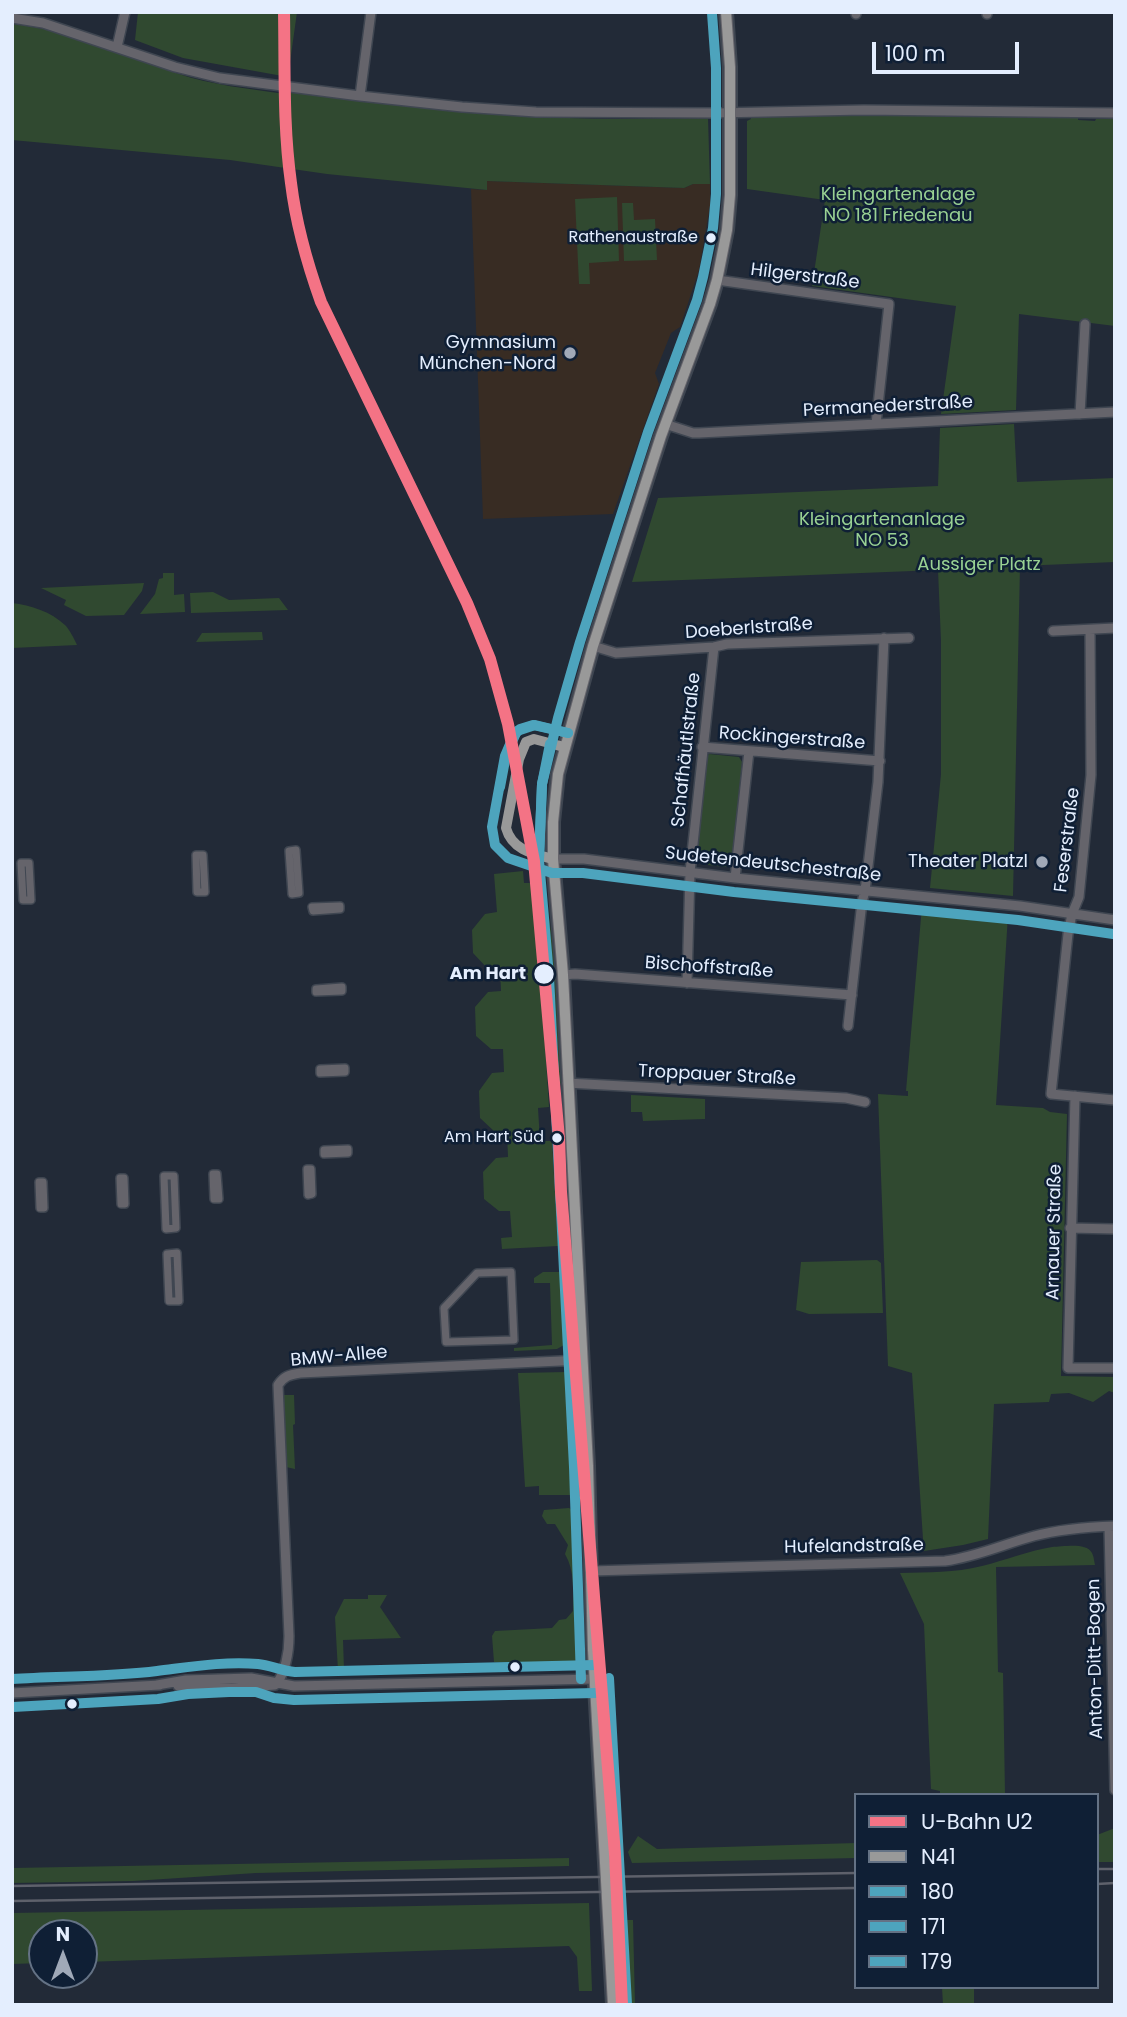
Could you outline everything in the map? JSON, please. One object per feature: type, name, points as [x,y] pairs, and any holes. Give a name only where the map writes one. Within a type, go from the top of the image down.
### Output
[{"type":"street","points":[[117,47],[125,12]]},
{"type":"street","points":[[360,96],[371,12]]},
{"type":"street","points":[[613,2005],[595,1679],[563,975],[553,859],[554,811],[558,774],[593,646],[665,424],[717,281],[730,198],[731,127],[726,12]]},
{"type":"street","points":[[12,18],[43,23],[220,78],[360,96],[536,112],[903,110],[1115,113]]},
{"type":"street","name":"Hilgerstraße","points":[[717,281],[889,304],[876,424]]},
{"type":"street","points":[[1080,414],[1085,324]]},
{"type":"street","name":"Permanederstraße","points":[[665,424],[693,433],[1115,412]]},
{"type":"street","points":[[1053,631],[1115,628]]},
{"type":"street","name":"Feserstraße","points":[[1075,1096],[1051,1094],[1072,914],[1079,897],[1091,775],[1090,630]]},
{"type":"street","points":[[848,1026],[880,761],[884,638]]},
{"type":"street","name":"Doeberlstraße","points":[[593,646],[616,653],[727,644],[909,638]]},
{"type":"street","name":"Schafhäutlstraße","points":[[687,982],[690,872],[714,647]]},
{"type":"street","name":"Rockingerstraße","points":[[702,747],[880,761]]},
{"type":"street","points":[[735,878],[749,751]]},
{"type":"street","points":[[296,850],[299,893],[292,894],[289,851],[296,850]]},
{"type":"street","points":[[196,855],[203,855],[205,892],[198,892],[196,855]]},
{"type":"street","name":"Sudetendeutschestraße","points":[[553,859],[584,859],[735,878],[1020,906],[1115,919]]},
{"type":"street","points":[[21,863],[29,863],[31,900],[23,900],[21,863]]},
{"type":"street","name":"Bischoffstraße","points":[[563,975],[852,995]]},
{"type":"street","name":"Troppauer Straße","points":[[567,1083],[846,1098],[865,1102]]},
{"type":"street","points":[[1075,1096],[1115,1100]]},
{"type":"street","name":"Arnauer Straße","points":[[1075,1096],[1068,1368],[1115,1368]]},
{"type":"street","points":[[164,1176],[174,1176],[176,1228],[166,1228],[164,1176]]},
{"type":"street","points":[[1070,1228],[1115,1229]]},
{"type":"street","points":[[177,1253],[179,1301],[169,1301],[167,1254],[177,1253]]},
{"type":"street","points":[[511,1272],[514,1340],[446,1342],[444,1308],[477,1273],[511,1272]]},
{"type":"street","name":"BMW-Allee","points":[[277,1684],[284,1674],[289,1650],[278,1385],[282,1379],[300,1373],[582,1360]]},
{"type":"street","name":"Hufelandstraße","points":[[590,1571],[945,1561],[993,1550],[1041,1534],[1112,1526]]},
{"type":"street","name":"Anton-Ditt-Bogen","points":[[1112,1526],[1115,1790]]},
{"type":"street","points":[[12,1693],[251,1678],[294,1686],[595,1679]]},
{"type":"shaded area","name":"Gymnasium München-Nord","points":[[487,181],[684,188],[693,184],[710,184],[710,206],[699,270],[680,327],[671,333],[655,373],[659,384],[613,514],[483,519],[471,189],[486,190]]},
{"type":"green space","points":[[138,12],[297,12],[288,77],[183,58],[135,40]]},
{"type":"green space","points":[[12,24],[74,37],[189,77],[286,94],[287,91],[499,114],[586,119],[708,118],[710,184],[693,184],[684,188],[487,181],[487,190],[327,174],[230,160],[12,140]]},
{"type":"green space","name":"Kleingartenalage NO 181 Friedenau","points":[[860,113],[1078,116],[1078,120],[1095,121],[1115,119],[1115,326],[1019,314],[1016,410],[941,414],[956,306],[812,286],[825,200],[747,189],[747,121],[751,116]]},
{"type":"green space","points":[[617,197],[619,261],[589,263],[590,284],[579,284],[575,199]]},
{"type":"green space","points":[[622,203],[633,203],[634,220],[655,219],[657,260],[624,261]]},
{"type":"green space","points":[[1014,424],[1017,482],[1115,478],[1115,562],[1020,566],[1013,896],[930,888],[941,774],[938,570],[632,582],[658,498],[938,486],[940,428]]},
{"type":"green space","points":[[163,573],[174,573],[174,595],[184,594],[185,612],[140,614],[155,594]]},
{"type":"green space","points":[[144,583],[142,591],[124,615],[86,616],[64,605],[66,600],[41,588]]},
{"type":"green space","points":[[213,592],[229,600],[279,598],[288,610],[191,613],[190,593]]},
{"type":"green space","points":[[12,603],[33,607],[53,616],[67,627],[77,645],[12,648]]},
{"type":"green space","points":[[262,632],[263,640],[196,642],[202,633]]},
{"type":"green space","points":[[709,754],[739,757],[742,762],[732,862],[724,867],[708,865],[708,858],[697,857],[706,758]]},
{"type":"green space","points":[[523,871],[524,883],[531,883],[530,871],[534,874],[549,1107],[538,1108],[540,1141],[552,1141],[558,1246],[502,1249],[501,1238],[512,1237],[510,1211],[499,1211],[484,1199],[483,1172],[496,1158],[508,1157],[507,1132],[495,1132],[480,1118],[479,1091],[492,1073],[504,1072],[503,1049],[491,1049],[476,1036],[475,1007],[488,992],[501,991],[500,968],[487,968],[473,953],[472,930],[485,914],[497,912],[494,874]]},
{"type":"green space","points":[[542,889],[545,890],[556,966],[563,1083],[559,1084],[554,972]]},
{"type":"green space","points":[[922,906],[943,911],[1008,915],[996,1105],[1043,1108],[1050,1112],[1067,1114],[1061,1376],[1115,1377],[1115,1393],[1109,1391],[1093,1402],[1069,1393],[1051,1394],[1049,1402],[994,1404],[988,1539],[913,1551],[913,1541],[923,1539],[912,1373],[888,1366],[878,1094],[908,1096],[906,1091]]},
{"type":"green space","points":[[631,1095],[705,1099],[705,1119],[643,1121],[642,1112],[631,1112]]},
{"type":"green space","points":[[877,1260],[881,1263],[883,1313],[809,1314],[796,1310],[801,1262]]},
{"type":"green space","points":[[543,1272],[561,1272],[564,1345],[557,1349],[514,1351],[514,1348],[552,1345],[550,1283],[534,1283],[534,1278]]},
{"type":"green space","points":[[566,1372],[572,1495],[539,1495],[539,1486],[525,1487],[518,1373]]},
{"type":"green space","points":[[283,1395],[294,1395],[295,1469],[286,1467]]},
{"type":"green space","points":[[544,1510],[572,1510],[578,1655],[572,1668],[514,1669],[508,1662],[494,1662],[492,1636],[495,1631],[552,1628],[573,1611],[572,1574],[565,1554],[568,1545],[555,1524],[547,1524],[542,1516]]},
{"type":"green space","points":[[1052,1547],[1085,1547],[1092,1553],[1095,1565],[996,1567],[998,1672],[1003,1673],[1005,1793],[940,1793],[931,1789],[924,1624],[900,1573],[972,1568]]},
{"type":"green space","points":[[368,1595],[387,1595],[380,1607],[401,1638],[343,1640],[344,1669],[441,1666],[440,1673],[344,1675],[338,1671],[335,1617],[344,1599],[368,1599]]},
{"type":"green space","points":[[1115,1828],[1115,1862],[1099,1862],[1099,1834]]},
{"type":"green space","points":[[638,1836],[657,1849],[854,1843],[854,1858],[632,1863],[628,1852]]},
{"type":"green space","points":[[569,1858],[569,1866],[256,1873],[133,1881],[12,1883],[12,1868]]},
{"type":"green space","points":[[589,1903],[592,1991],[579,1991],[577,1957],[569,1946],[98,1962],[98,1919],[28,1919],[28,1963],[12,1964],[12,1913]]},
{"type":"green space","points":[[626,1920],[633,1920],[635,2005],[629,2005]]},
{"type":"green space","points":[[942,1989],[974,1989],[974,2005],[943,2005]]},
{"type":"railway","points":[[1099,1869],[1115,1869]]},
{"type":"railway","points":[[12,1886],[854,1873]]},
{"type":"railway","points":[[1099,1884],[1115,1883]]},
{"type":"railway","points":[[12,1901],[854,1888]]},
{"type":"metro line","name":"U2","points":[[284,12],[288,162],[307,258],[321,302],[467,603],[490,659],[508,724],[534,861],[559,1138],[561,1192],[615,1854],[622,2005]]},
{"type":"transit line","name":"N41","points":[[613,2005],[593,1650],[588,1466],[553,822],[558,774],[593,646],[661,436],[717,280],[727,230],[730,195],[730,67],[726,12]]},
{"type":"transit line","name":"171","points":[[539,858],[542,784],[558,718],[648,432],[703,277],[713,228],[716,194],[716,68],[712,13]]},
{"type":"transit line","name":"180","points":[[568,733],[533,725],[520,729],[514,735],[505,756],[492,827],[495,845],[508,858],[552,873],[583,873],[734,892],[1018,920],[1113,934]]},
{"type":"transit line","name":"171","points":[[500,787],[506,755],[517,731],[535,725],[568,733]]},
{"type":"transit line","name":"N41","points":[[553,859],[518,846],[506,828],[519,759],[526,742],[534,739],[564,747]]},
{"type":"transit line","name":"180","points":[[550,744],[542,784],[539,860],[549,976],[574,1467],[581,1679]]},
{"type":"transit line","name":"179","points":[[12,1679],[121,1674],[233,1663],[263,1665],[295,1672],[595,1665]]},
{"type":"transit line","name":"179","points":[[609,1678],[627,2004]]},
{"type":"transit line","name":"180","points":[[13,1707],[229,1692],[256,1692],[274,1698],[294,1700],[595,1693]]},
{"type":"place","name":"Rathenaustraße","points":[[711,238]]},
{"type":"place","name":"Gymnasium München-Nord","points":[[570,353]]},
{"type":"place","name":"Theater Platzl","points":[[1042,862]]},
{"type":"place","name":"Am Hart","points":[[544,974]]},
{"type":"place","name":"Am Hart Süd","points":[[557,1138]]},
{"type":"park label","name":"Kleingartenanlage NO 53","points":[[882,530]]},
{"type":"park label","name":"Aussiger Platz","points":[[979,565]]}]
